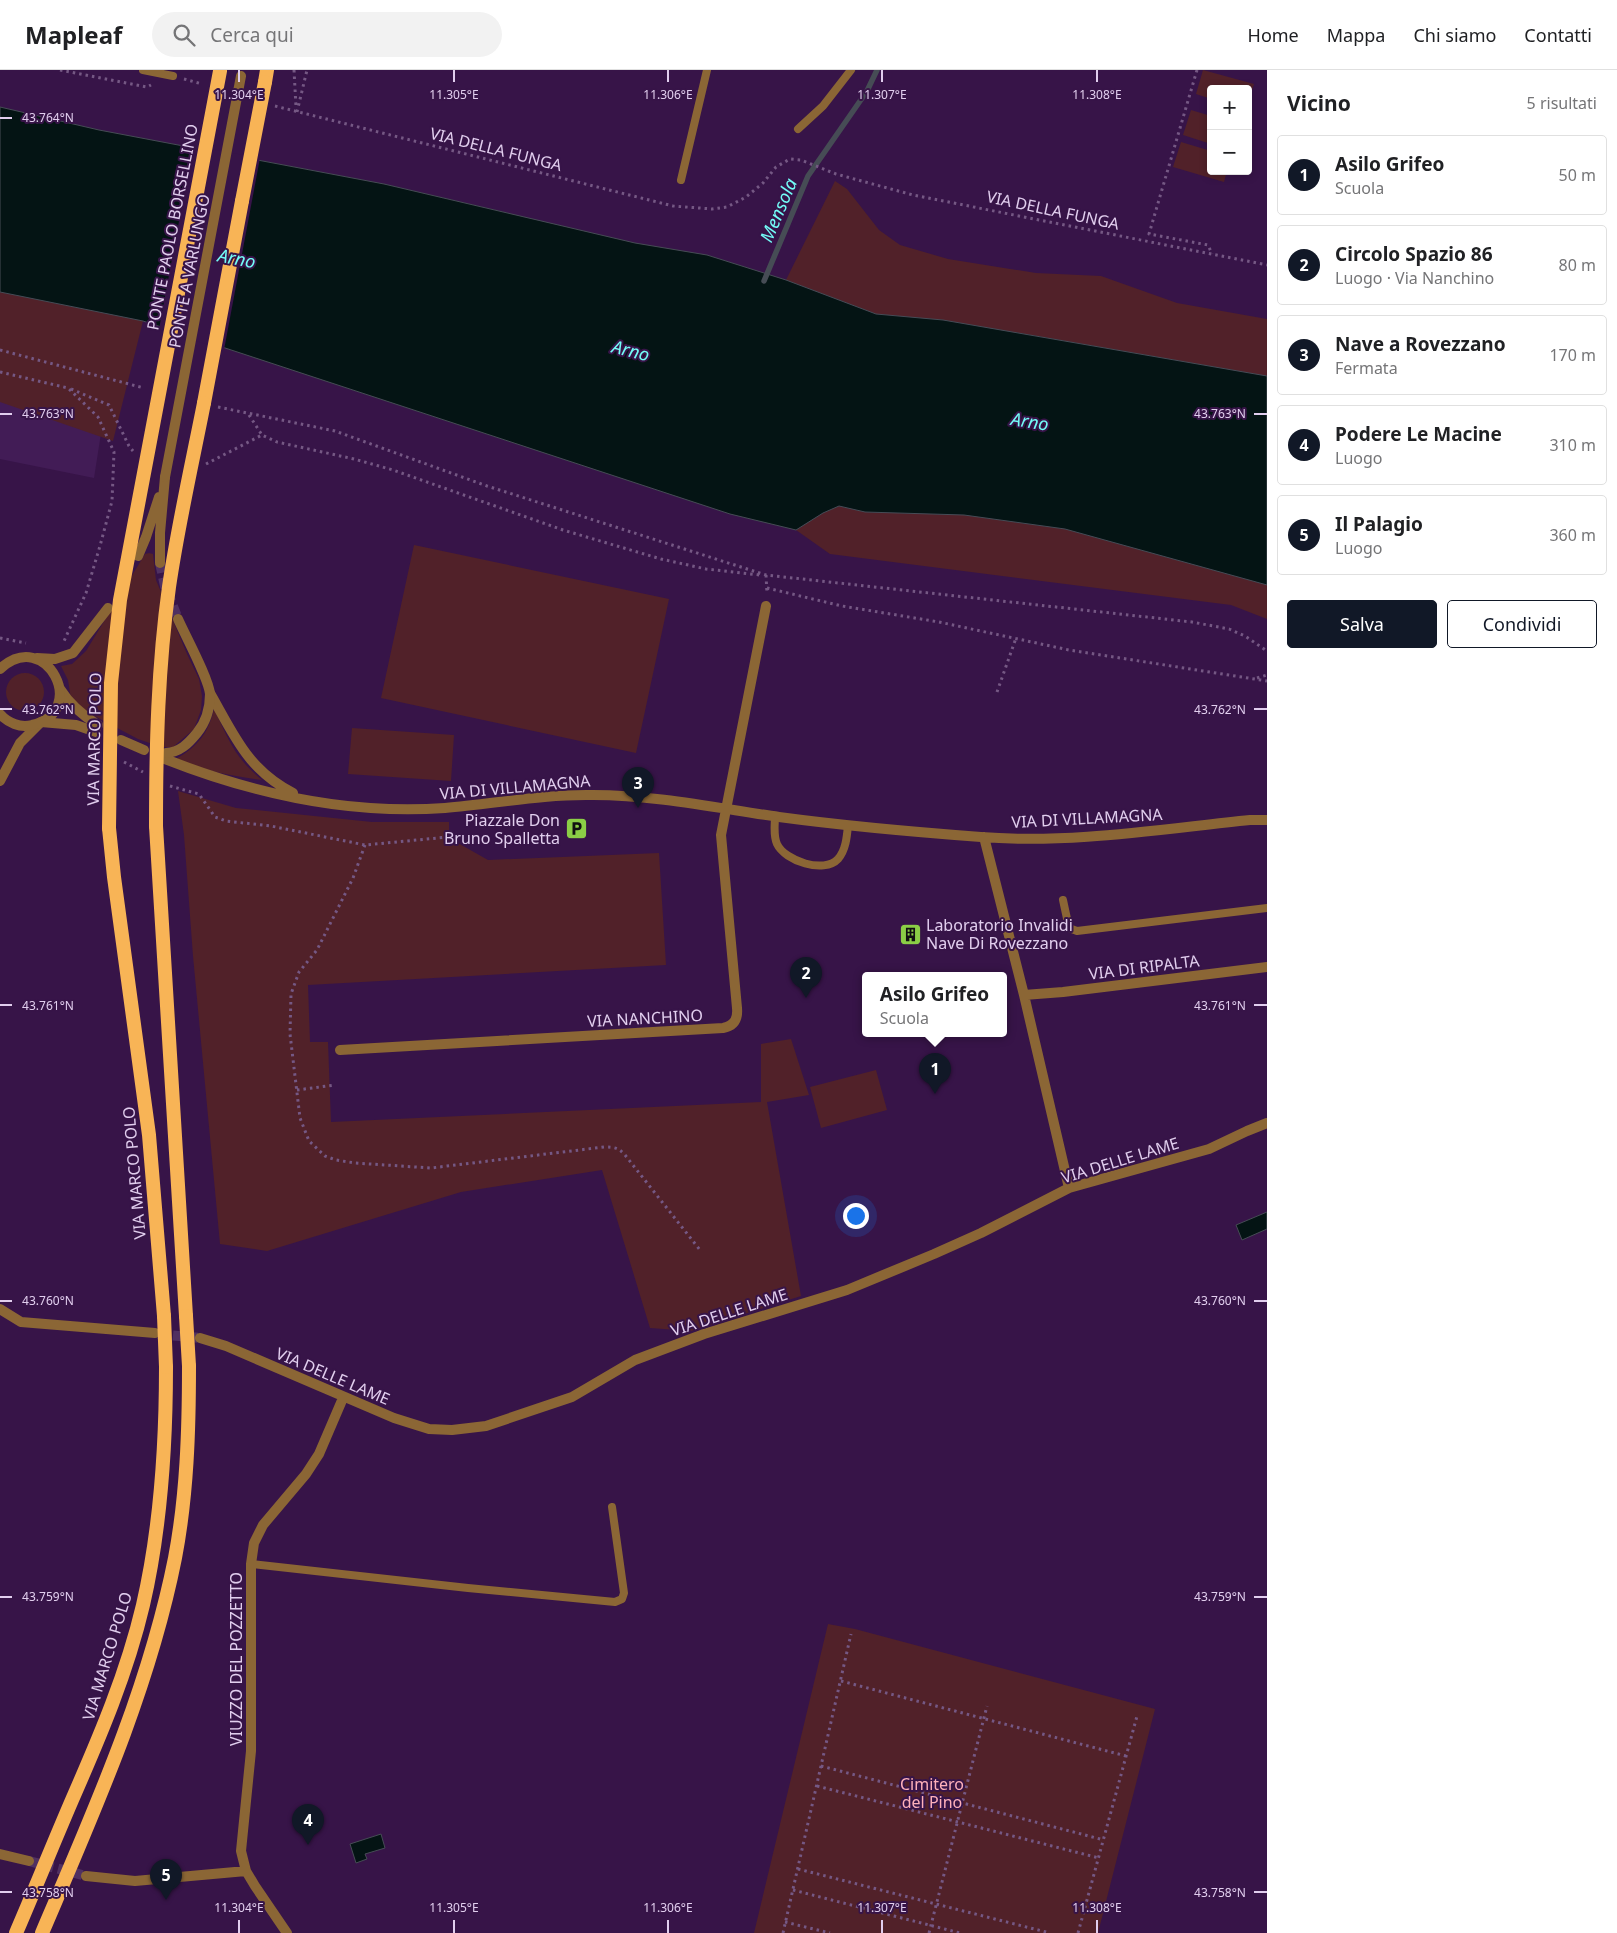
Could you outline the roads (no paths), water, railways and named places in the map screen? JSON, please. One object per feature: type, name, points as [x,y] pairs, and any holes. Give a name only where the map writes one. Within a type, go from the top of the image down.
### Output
[{"type":"highway","name":"PONTE PAOLO BORSELLINO","points":[[153,390],[220,70]]},
{"type":"highway","points":[[42,1933],[88,1827],[143,1681],[161,1618],[175,1557],[182,1510],[189,1423],[189,1366],[156,826],[156,754],[163,641],[175,551],[210,405],[267,70]]},
{"type":"highway","name":"VIA MARCO POLO","points":[[16,1933],[100,1738],[119,1685],[143,1604],[155,1538],[163,1466],[166,1424],[164,1316],[149,1135],[109,828],[111,683],[120,600],[153,390]]},
{"type":"street","name":"PONTE A VARLUNGO","points":[[160,563],[159,539],[165,477],[242,73]]},
{"type":"street","name":"PONTE A VARLUNGO","points":[[138,556],[165,477]]},
{"type":"street","points":[[727,808],[766,606]]},
{"type":"street","points":[[0,669],[5,662],[20,658],[55,659],[73,653],[108,608]]},
{"type":"street","points":[[178,620],[206,679],[210,692]]},
{"type":"street","points":[[0,714],[10,722],[20,725],[31,725],[41,722],[97,728],[68,702],[51,669],[42,662],[32,658]]},
{"type":"street","points":[[0,780],[20,742],[54,711],[60,689]]},
{"type":"street","name":"VIA DI VILLAMAGNA","points":[[210,692],[243,750],[266,777],[294,793],[347,806]]},
{"type":"street","name":"VIA DI VILLAMAGNA","points":[[210,692],[207,715],[199,731],[186,746],[165,756],[216,778],[314,801],[347,806],[374,809],[430,809],[549,797],[593,795],[727,808],[848,825],[984,838],[1047,839],[1267,820]]},
{"type":"street","points":[[121,740],[144,750]]},
{"type":"street","name":"VIA NANCHINO","points":[[340,1050],[730,1027],[735,1022],[737,1015],[721,834],[727,808]]},
{"type":"street","points":[[984,838],[1024,995],[1069,1188]]},
{"type":"street","name":"VIA DI RIPALTA","points":[[1024,995],[1064,992],[1267,967]]},
{"type":"street","name":"VIA DELLE LAME","points":[[200,1338],[226,1346],[343,1398],[394,1418],[429,1429],[452,1430],[486,1426],[572,1397],[644,1357],[704,1334],[847,1290],[981,1233],[1069,1188],[1209,1149],[1267,1123]]},
{"type":"street","points":[[0,1309],[21,1322],[155,1334]]},
{"type":"street","name":"VIUZZO DEL POZZETTO","points":[[287,1933],[246,1871],[241,1851],[252,1751],[251,1564],[254,1544],[263,1525],[306,1474],[319,1454],[343,1398]]},
{"type":"street","points":[[0,1854],[29,1861]]},
{"type":"street","points":[[86,1876],[135,1881],[246,1871]]},
{"type":"lane","points":[[144,70],[173,76]]},
{"type":"lane","points":[[681,180],[707,70]]},
{"type":"lane","points":[[798,129],[823,106],[851,70]]},
{"type":"lane","points":[[775,816],[775,835],[780,849],[796,859],[816,865],[828,866],[839,858],[846,842],[848,825]]},
{"type":"lane","points":[[1063,900],[1069,928],[1077,931],[1267,908]]},
{"type":"lane","points":[[251,1564],[615,1602],[622,1599],[624,1588],[612,1507]]},
{"type":"water","name":"Arno","points":[[0,107],[99,130],[384,184],[635,243],[707,255],[786,280],[876,314],[943,320],[1267,376],[1267,585],[1065,529],[964,515],[865,512],[839,506],[823,513],[796,530],[730,514],[143,321],[0,292]]},
{"type":"water","points":[[1267,1212],[1267,1229],[1242,1240],[1236,1225]]},
{"type":"water","points":[[381,1834],[385,1848],[365,1854],[367,1859],[356,1863],[350,1844]]},
{"type":"waterway","name":"Mensola","points":[[764,281],[808,176],[867,91],[877,70]]},
{"type":"tunnel","points":[[160,563],[165,586],[178,619]]},
{"type":"tunnel","points":[[158,1334],[200,1338]]},
{"type":"tunnel","points":[[29,1861],[86,1876]]},
{"type":"place","name":"Nave a Rovezzano","points":[[638,808]]},
{"type":"place","name":"Piazzale Don Bruno Spalletta","points":[[576,829]]},
{"type":"place","name":"Laboratorio Invalidi Nave Di Rovezzano","points":[[910,934]]},
{"type":"place","name":"Circolo Spazio 86","points":[[806,998]]},
{"type":"place","name":"Asilo Grifeo","points":[[935,1094]]},
{"type":"place","name":"Podere Le Macine","points":[[308,1845]]},
{"type":"place","name":"Il Palagio","points":[[166,1900]]},
{"type":"park label","name":"Cimitero del Pino","points":[[932,1793]]}]
